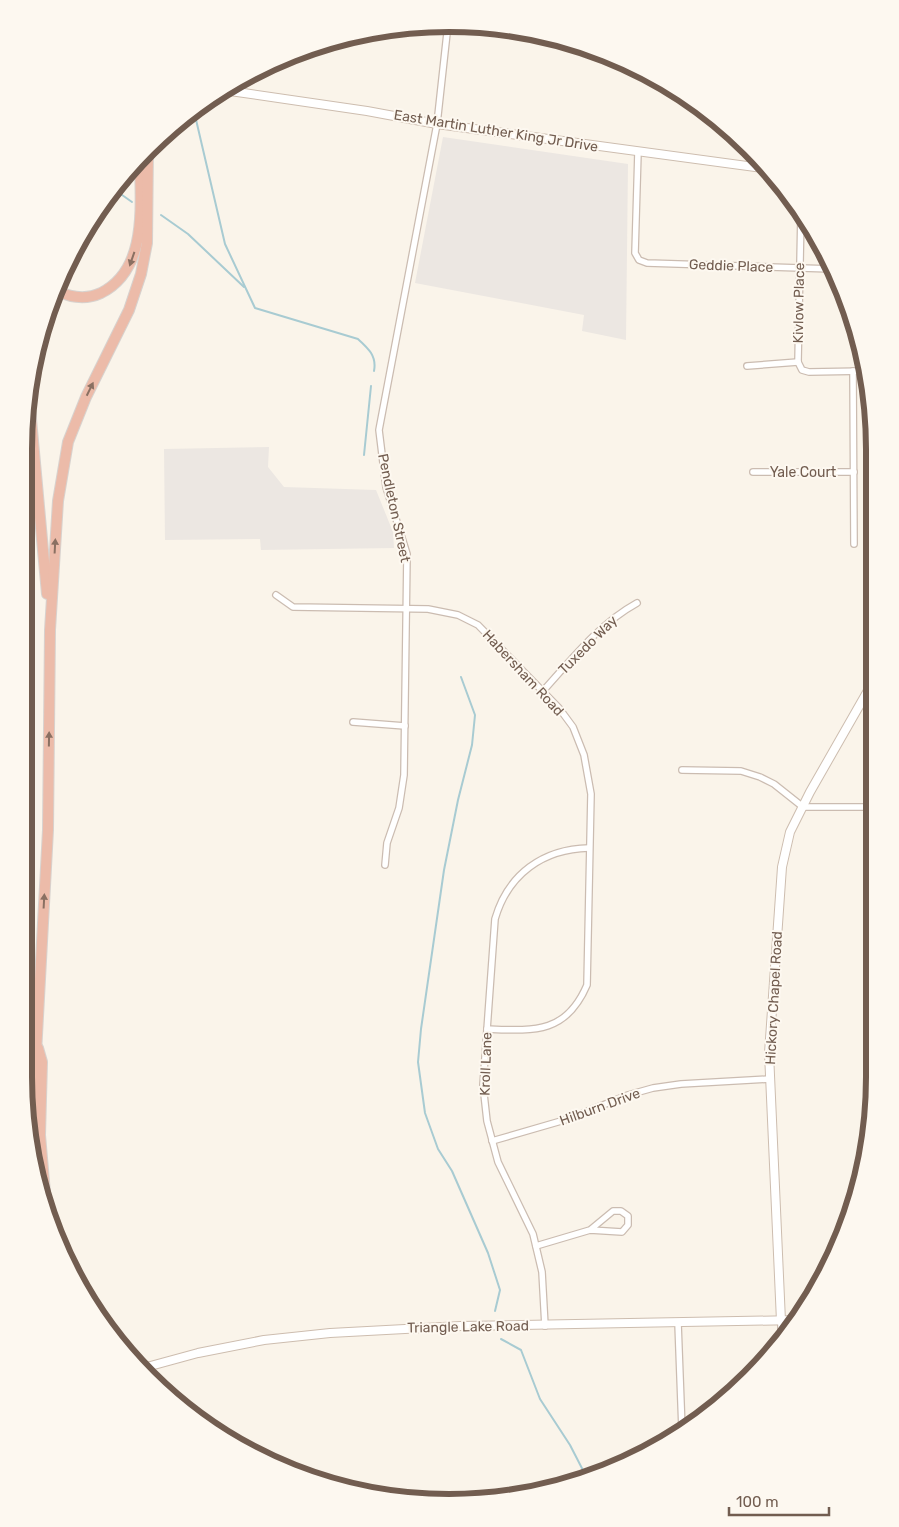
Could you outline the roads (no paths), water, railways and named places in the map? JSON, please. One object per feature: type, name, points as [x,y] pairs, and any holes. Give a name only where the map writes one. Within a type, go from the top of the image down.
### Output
[{"type":"highway","points":[[33,1105],[48,830],[50,630],[58,502],[68,442],[86,397],[129,310],[141,274],[147,243],[148,163]]},
{"type":"highway","points":[[63,294],[70,297],[91,298],[109,289],[128,268],[138,235],[140,171]]},
{"type":"highway","points":[[33,429],[50,630]]},
{"type":"highway","points":[[36,1037],[42,1062],[40,1135],[43,1166]]},
{"type":"street","name":"Pendleton Street","points":[[385,865],[387,843],[399,808],[403,783],[407,554],[386,486],[380,430],[437,124],[447,32]]},
{"type":"street","name":"East Martin Luther King Jr Drive","points":[[235,92],[367,111],[437,124],[756,167]]},
{"type":"street","name":"Geddie Place","points":[[638,152],[635,253],[639,260],[647,262],[825,269]]},
{"type":"street","name":"Kivlow Place","points":[[798,362],[801,225]]},
{"type":"street","points":[[747,366],[798,362],[802,370],[808,372],[859,371]]},
{"type":"street","points":[[854,371],[854,544]]},
{"type":"street","name":"Yale Court","points":[[753,472],[854,472]]},
{"type":"street","name":"Habersham Road","points":[[276,595],[293,607],[428,609],[458,614],[478,625],[559,708],[572,727],[584,755],[590,794],[587,985],[582,998],[567,1015],[546,1027],[530,1030],[487,1029]]},
{"type":"street","name":"Tuxedo Way","points":[[543,691],[597,631],[611,618],[637,603]]},
{"type":"street","name":"Hickory Chapel Road","points":[[781,1330],[769,1053],[782,867],[790,832],[866,695]]},
{"type":"street","points":[[862,702],[866,702]]},
{"type":"street","points":[[353,722],[405,726]]},
{"type":"street","points":[[682,770],[741,771],[774,784],[803,807],[866,807]]},
{"type":"street","name":"Kroll Lane","points":[[545,1326],[542,1272],[533,1234],[498,1162],[492,1141],[483,1085],[495,919],[505,894],[520,874],[539,860],[562,851],[590,848]]},
{"type":"street","name":"Hilburn Drive","points":[[492,1141],[568,1119],[628,1095],[653,1088],[681,1084],[770,1079]]},
{"type":"street","points":[[536,1246],[590,1230],[622,1232],[628,1225],[628,1216],[621,1211],[613,1211],[590,1230]]},
{"type":"street","name":"Triangle Lake Road","points":[[150,1366],[198,1353],[264,1340],[330,1333],[461,1326],[788,1321]]},
{"type":"street","points":[[678,1322],[682,1423]]},
{"type":"waterway","points":[[196,119],[225,244],[255,308],[358,339],[373,357],[374,371]]},
{"type":"waterway","points":[[121,194],[132,202]]},
{"type":"waterway","points":[[161,215],[188,234],[244,287]]},
{"type":"waterway","points":[[364,455],[371,386]]},
{"type":"waterway","points":[[461,677],[475,715],[472,745],[458,800],[444,870],[418,1062],[425,1113],[438,1149],[452,1171],[488,1253],[500,1290],[495,1311]]},
{"type":"waterway","points":[[501,1339],[521,1350],[540,1399],[570,1445],[584,1472]]}]
